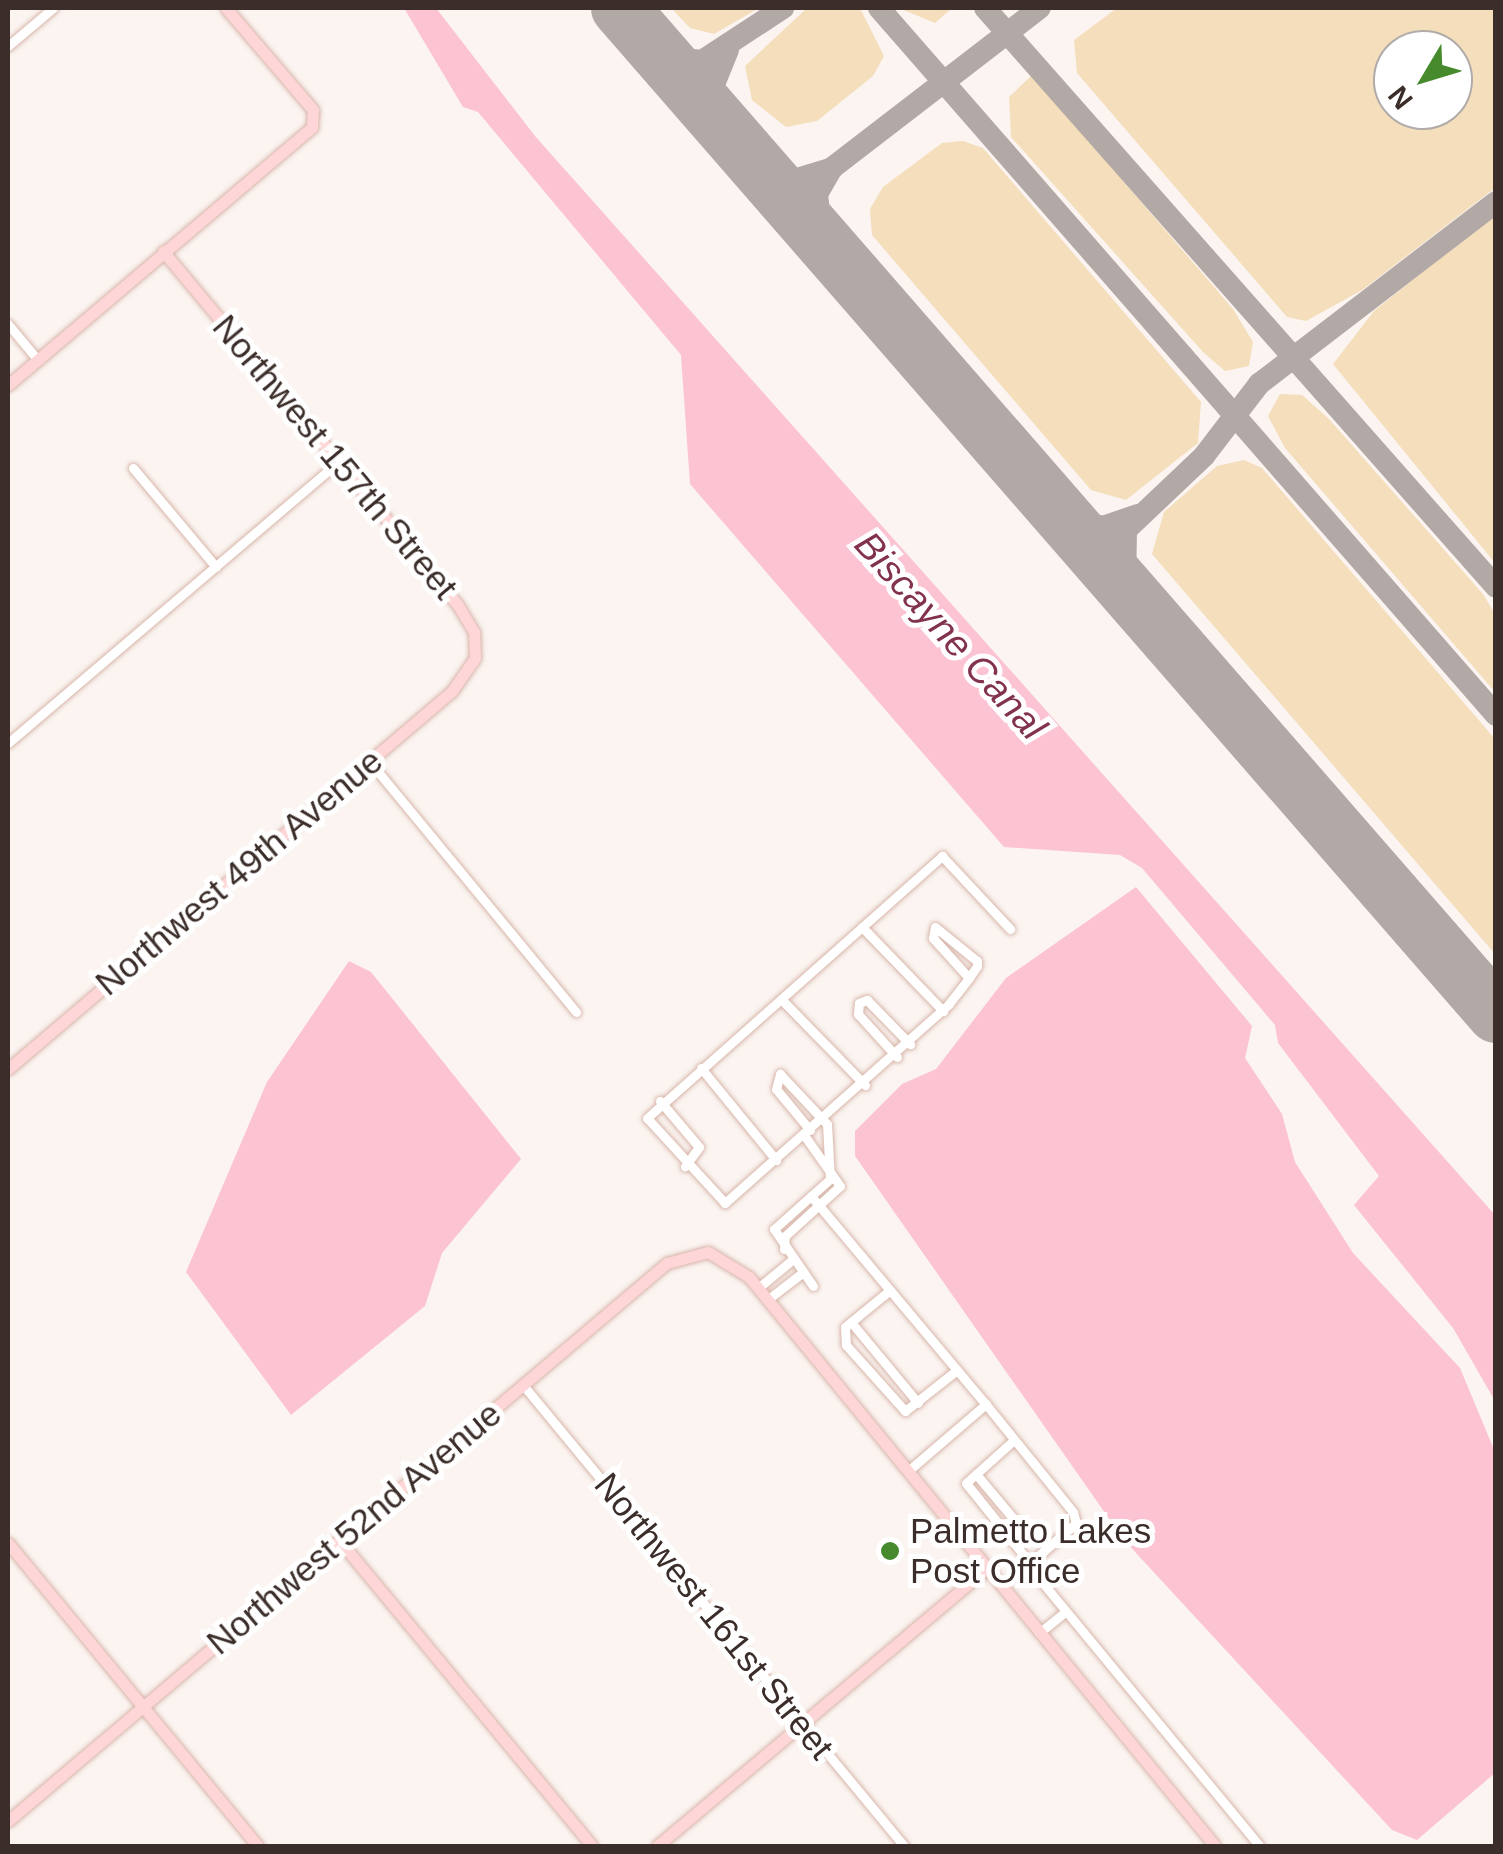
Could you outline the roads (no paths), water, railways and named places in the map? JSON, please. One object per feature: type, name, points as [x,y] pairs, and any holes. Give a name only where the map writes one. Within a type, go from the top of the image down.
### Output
[{"type":"street","points":[[8,46],[54,8]]},
{"type":"street","points":[[8,384],[316,119],[226,8]]},
{"type":"street","name":"Northwest 157th Street","points":[[163,252],[468,620],[476,645],[468,674]]},
{"type":"street","points":[[8,324],[37,360]]},
{"type":"street","points":[[8,744],[339,461]]},
{"type":"street","points":[[134,468],[216,567]]},
{"type":"street","name":"Northwest 49th Avenue","points":[[8,1069],[468,674]]},
{"type":"street","points":[[370,762],[576,1012]]},
{"type":"street","points":[[969,978],[933,938],[935,927],[977,961],[969,978],[943,1011],[897,1057],[725,1203],[685,1166],[647,1118],[660,1101],[782,1000],[942,856],[1010,929]]},
{"type":"street","points":[[862,927],[943,1011]]},
{"type":"street","points":[[782,1000],[865,1085]]},
{"type":"street","points":[[897,1057],[858,1014],[859,1003],[867,1000],[910,1044]]},
{"type":"street","points":[[701,1068],[776,1160]]},
{"type":"street","points":[[784,1249],[785,1236],[840,1186],[826,1160],[776,1089],[780,1074],[824,1118],[826,1160],[830,1179],[775,1226],[784,1249],[814,1286]]},
{"type":"street","points":[[660,1101],[699,1147],[685,1166]]},
{"type":"street","points":[[811,1196],[986,1404],[1076,1519],[1030,1563],[968,1492],[976,1474],[1014,1440]]},
{"type":"street","name":"Northwest 52nd Avenue","points":[[8,1821],[667,1263],[708,1252],[758,1288]]},
{"type":"street","points":[[792,1260],[758,1288],[1215,1846]]},
{"type":"street","points":[[767,1300],[802,1273]]},
{"type":"street","points":[[890,1290],[851,1322],[846,1345],[902,1410],[918,1403],[957,1370]]},
{"type":"street","points":[[851,1322],[918,1403]]},
{"type":"street","name":"Northwest 161st Street","points":[[524,1384],[904,1846]]},
{"type":"street","points":[[908,1471],[986,1404]]},
{"type":"street","points":[[976,1474],[1028,1536]]},
{"type":"street","points":[[340,1540],[592,1846]]},
{"type":"street","points":[[8,1543],[258,1846]]},
{"type":"street","points":[[657,1846],[987,1568]]},
{"type":"street","points":[[1042,1582],[1260,1846]]},
{"type":"street","points":[[1039,1633],[1065,1612]]},
{"type":"water","name":"Biscayne Canal","points":[[404,8],[436,8],[535,136],[1495,1215],[1495,1401],[1453,1328],[1354,1205],[1379,1176],[1278,1043],[1275,1025],[1142,868],[1120,855],[1004,847],[690,484],[681,355],[478,112],[463,107]]},
{"type":"water","points":[[1136,887],[1252,1026],[1245,1058],[1282,1114],[1295,1162],[1353,1253],[1460,1368],[1495,1452],[1495,1773],[1417,1840],[1392,1830],[1124,1540],[855,1156],[855,1131],[902,1084],[936,1069],[1006,978]]},
{"type":"water","points":[[349,961],[371,972],[521,1159],[442,1253],[425,1306],[291,1415],[186,1272],[267,1082]]},
{"type":"place","name":"Palmetto Lakes Post Office","points":[[890,1551]]}]
